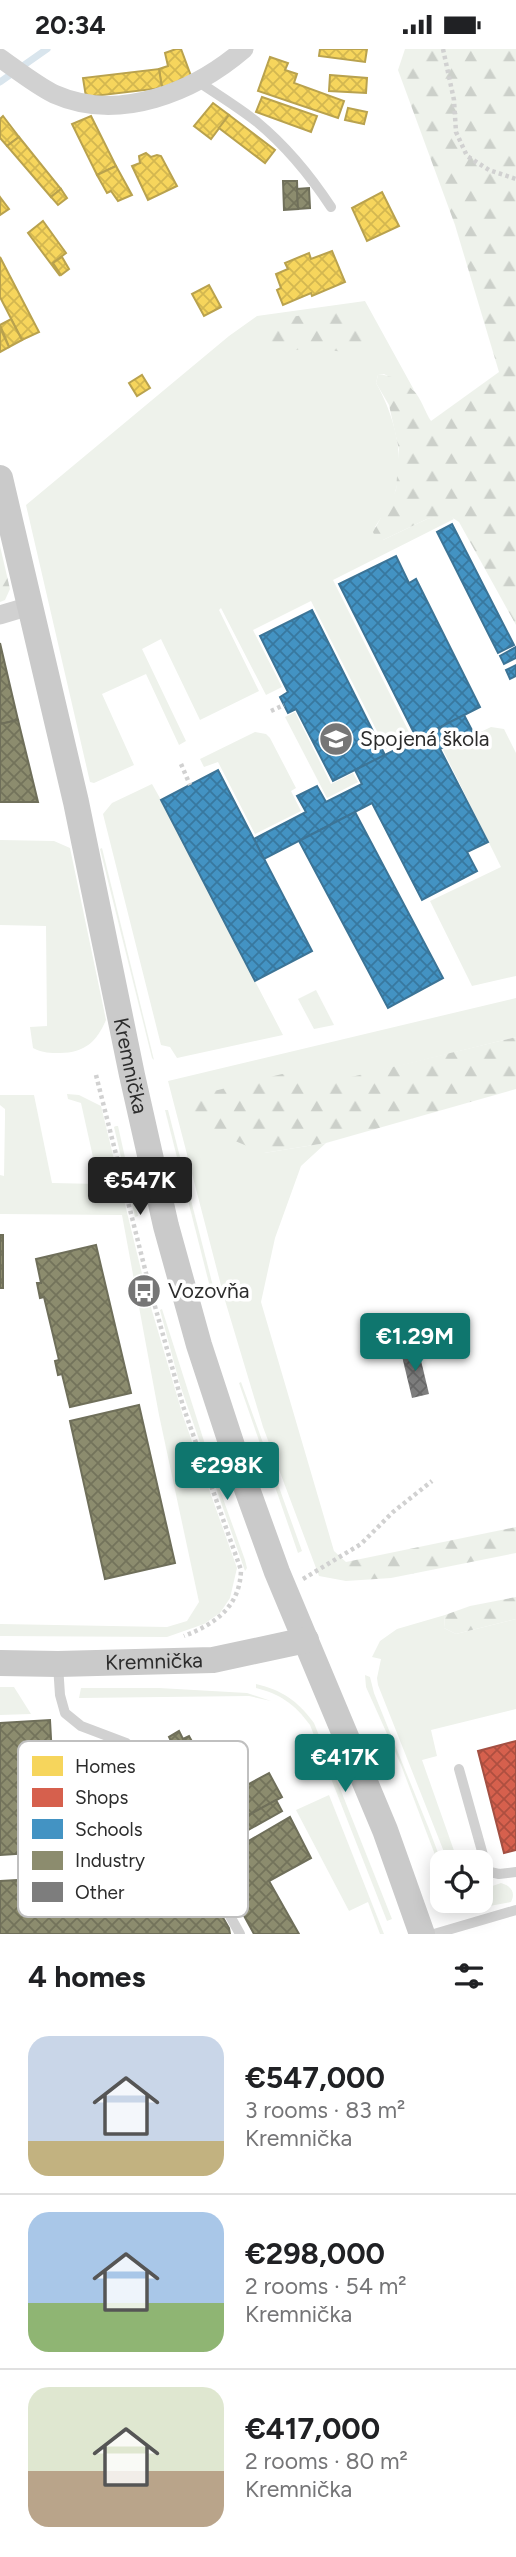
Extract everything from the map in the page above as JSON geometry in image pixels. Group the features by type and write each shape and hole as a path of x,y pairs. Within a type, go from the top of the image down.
{"main road":[{"name":"Kremnička","path":"0,478 76,802 166,1226 199,1345 238,1464 286,1592 385,1829 422,1934"},
{"name":"Kremnička","path":"0,1663 212,1660 306,1640"}],"street":[{"path":"6,57 28,77 54,94 91,105 126,104 168,95 199,82 244,49"},
{"path":"0,615 30,606"}],"lane":[{"path":"199,82 256,122 285,148 310,175 331,207"},
{"path":"58,1664 60,1695 65,1713 81,1726 121,1741"},
{"path":"459,1769 485,1862 490,1871 499,1874 516,1872"},
{"path":"434,1934 516,1910"},
{"path":"231,1917 240,1934"}],"path":[{"path":"443,49 454,100 456,132 467,156 489,170 516,179"},
{"path":"271,711 284,705"},
{"path":"181,764 190,785"},
{"path":"96,1075 149,1285 183,1406 241,1570 241,1584 234,1601 224,1614 208,1627 179,1637"},
{"path":"286,1592 314,1571 361,1545 393,1512 432,1481"}],"green space":[{"path":"405,49 516,49 516,625 459,522 448,515 427,519 383,540 376,539 373,532 396,490 399,450 389,405 376,383 378,375 392,377 411,388 419,397 431,421 499,372 455,225 398,70"},
{"path":"365,301 414,390 384,374 378,375 376,383 392,420 399,461 395,494 375,527 383,540 427,519 448,514 454,519 333,580 411,736 386,749 311,601 253,630 282,687 266,695 221,608 219,610 259,691 200,720 161,639 142,649 186,741 179,745 146,674 102,694 134,765 94,783 90,782 26,505 229,336 257,316"},
{"path":"347,310 356,313 366,335 368,350 359,359 342,352 320,348 267,352 265,347 272,336 268,326 272,319"},
{"path":"0,546 10,589 5,600 0,602"},
{"path":"295,712 331,784 353,773 358,782 327,798 285,717"},
{"path":"491,727 504,729 516,753 516,976 472,986 430,901 501,867 443,750"},
{"path":"255,732 266,734 270,738 296,788 291,791 301,811 255,834 218,762 204,767 200,759"},
{"path":"152,784 283,1035 177,1058 170,1047 161,1045 103,814 112,803"},
{"path":"0,840 54,841 70,848 106,1020 94,1040 76,1051 50,1053 33,1048 30,1027 47,1026 46,926 0,925"},
{"path":"102,848 154,1060 100,849"},
{"path":"316,990 334,1025 314,1029 298,999"},
{"path":"516,998 516,1037 310,1088 264,1153 326,1143 301,1166 275,1238 261,1302 334,1551 346,1562 346,1581 319,1576 263,1427 224,1297 168,1081"},
{"path":"516,1037 516,1089 326,1143 264,1153 185,1120 185,1107 194,1096 282,1074 304,1076 310,1087"},
{"path":"67,1094 79,1095 101,1106 145,1286 138,1289 143,1305 150,1304 183,1416 237,1568 230,1598 220,1613 204,1624 167,1637 0,1636 0,1624 167,1627 187,1621 199,1602 159,1415 122,1215 0,1214 0,1175 4,1176 5,1109 0,1105 0,1095 34,1095 52,1183 99,1184 81,1103 68,1099"},
{"path":"165,1110 168,1110 216,1298 213,1299"},
{"path":"118,1126 138,1216 135,1217 114,1127"},
{"path":"162,1309 216,1479 245,1560 245,1571 180,1385 160,1310"},
{"path":"241,1382 302,1551 298,1553 239,1383"},
{"path":"516,1527 516,1553 391,1578 346,1581 346,1562"},
{"path":"516,1597 516,1619 456,1634 444,1628 445,1615 470,1606"},
{"path":"445,1615 444,1628 456,1634 516,1619 516,1709 431,1730 437,1756 422,1760 454,1850 443,1850 378,1685 381,1659 372,1657 380,1641 397,1629"},
{"path":"365,1675 370,1677 437,1850 433,1850 401,1765 366,1687"},
{"path":"256,1684 289,1697 314,1723 392,1919 387,1921 310,1725 299,1711 286,1701 256,1688"},
{"path":"0,1687 14,1687 31,1714 0,1715"},
{"path":"81,1688 159,1688 247,1693 271,1701 249,1696 79,1698"},
{"path":"329,1795 384,1934 380,1934 368,1902 349,1911 296,1810"},
{"path":"501,1883 512,1890 511,1902 493,1905 493,1886"}],"building: Homes":[{"path":"181,49 191,76 162,88 159,69 168,66 165,53"},
{"path":"320,49 367,49 365,62 319,56"},
{"path":"270,57 288,63 285,70 297,74 294,83 344,101 338,118 258,91"},
{"path":"159,69 162,88 86,97 83,78"},
{"path":"330,75 367,78 366,93 329,91"},
{"path":"262,97 317,116 311,132 256,112"},
{"path":"213,103 229,115 211,139 194,126"},
{"path":"348,108 367,112 364,124 345,120"},
{"path":"229,115 275,150 265,163 219,128"},
{"path":"3,116 19,137 7,146 0,138 0,119"},
{"path":"91,116 116,166 97,175 72,124"},
{"path":"19,137 61,189 51,197 7,146"},
{"path":"146,153 151,157 161,156 177,186 148,200 132,166 140,163 139,156"},
{"path":"116,166 132,195 118,201 111,191 107,193 97,175"},
{"path":"61,189 67,198 58,205 51,197"},
{"path":"382,192 399,226 367,241 352,208"},
{"path":"0,197 9,209 0,215"},
{"path":"43,221 66,253 53,263 60,276 28,233"},
{"path":"332,251 345,282 283,305 277,290 281,288 276,274 288,269 285,263 309,253 311,259"},
{"path":"0,257 39,332 22,340 0,297"},
{"path":"62,257 69,269 61,275 53,263"},
{"path":"209,285 221,307 204,316 192,294"},
{"path":"11,319 22,340 9,347 0,325"},
{"path":"0,328 9,347 0,352"},
{"path":"142,375 150,388 137,396 129,383"}],"building: Shops":[{"path":"516,1741 516,1850 504,1853 478,1751"}],"building: Schools":[{"path":"452,524 514,645 498,653 437,532"},
{"path":"396,556 409,583 416,579 480,707 417,739 339,584"},
{"path":"312,610 385,755 333,781 296,709 288,713 280,697 288,692 260,636"},
{"path":"516,647 516,658 504,664 500,656"},
{"path":"516,665 516,676 510,679 506,670"},
{"path":"464,715 473,732 440,749 488,842 467,852 477,871 422,900 372,803 264,859 254,839 306,812 297,796 317,786 326,802 362,784 355,770"},
{"path":"218,770 312,951 255,981 161,800"},
{"path":"355,812 443,978 388,1008 299,841"}],"building: Industry":[{"path":"283,181 297,181 298,209 284,210"},
{"path":"309,188 310,208 298,209 297,189"},
{"path":"0,643 18,720 0,724"},
{"path":"18,720 38,802 0,802 0,724"},
{"path":"0,1235 3,1235 3,1288 0,1288"},
{"path":"96,1245 131,1393 70,1407 62,1374 58,1375 55,1361 59,1360 44,1297 40,1298 37,1283 41,1283 36,1259"},
{"path":"139,1405 175,1563 105,1579 70,1421"},
{"path":"50,1720 51,1741 18,1741 18,1854 0,1855 0,1723"},
{"path":"179,1731 183,1739 189,1736 192,1741 171,1741 169,1737"},
{"path":"269,1773 282,1797 248,1815 248,1784"},
{"path":"276,1800 282,1811 248,1830 248,1815"},
{"path":"290,1817 311,1858 269,1881 299,1934 254,1934 245,1917 248,1917 248,1841"},
{"path":"18,1880 18,1917 223,1917 230,1934 0,1934 0,1881"}],"building: Other":[{"path":"418,1348 429,1394 412,1398 401,1352"}],"waterway":[{"path":"0,82 47,49"}],"place":[{"name":"Spojená škola","path":"336,739"},
{"name":"Vozovňa","path":"144,1291"}]}
